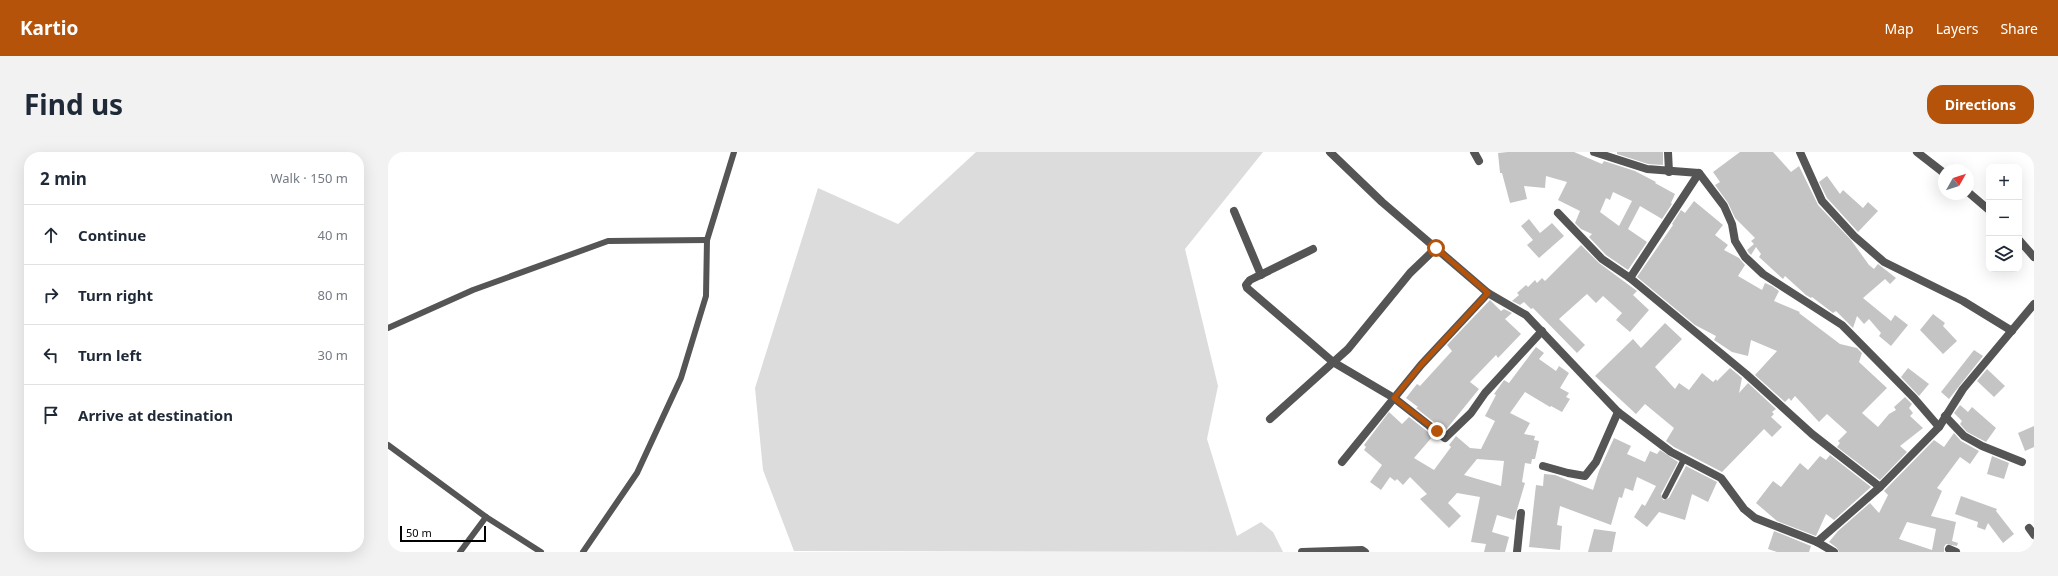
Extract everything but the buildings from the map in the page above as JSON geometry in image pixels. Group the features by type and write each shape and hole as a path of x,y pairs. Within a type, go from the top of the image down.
{"street":[{"path":"1330,152 1382,202 1488,293 1526,315 1618,412 1671,452 1721,478 1744,509 1755,518 1817,542 1834,552"},
{"path":"1474,152 1480,160"},
{"path":"1594,152 1647,170 1698,173 1724,206 1732,224 1735,241 1745,257 1763,274 1842,325 1914,398 1939,427"},
{"path":"1668,152 1669,172"},
{"path":"1800,152 1822,201 1854,236 1884,262 1963,301 2012,331"},
{"path":"1917,152 1938,169"},
{"path":"1630,278 1698,173"},
{"path":"1974,197 1986,207"},
{"path":"1234,211 1262,275"},
{"path":"1558,213 1602,259 1630,278 1746,374 1812,434 1880,487"},
{"path":"2022,243 2034,257"},
{"path":"1270,419 1348,349 1410,273 1436,248"},
{"path":"1313,249 1246,284 1247,288 1333,362 1394,398 1445,438 1471,413 1485,393 1542,331"},
{"path":"1342,462 1421,365 1488,293"},
{"path":"1817,542 1880,487 1939,427 1962,389 2034,305"},
{"path":"1543,466 1585,476 1596,462 1618,412"},
{"path":"1945,416 1970,439 1982,446 2022,462"},
{"path":"1517,552 1521,512"},
{"path":"1302,552 1362,550 1365,552"}],"lane":[{"path":"583,552 637,472 681,378 706,296 707,240 734,152"},
{"path":"388,328 473,290 608,241 707,240"},
{"path":"388,445 486,517 541,552"},
{"path":"1665,496 1684,459"},
{"path":"460,552 486,517"}],"shaded area":[{"path":"976,152 1263,152 1185,249 1218,386 1207,439 1237,536 1261,522 1273,532 1283,552 794,551 763,470 755,388 818,188 898,224"}],"route":[{"path":"1436,248 1488,293 1421,365 1394,398 1409,412 1437,431"}]}
